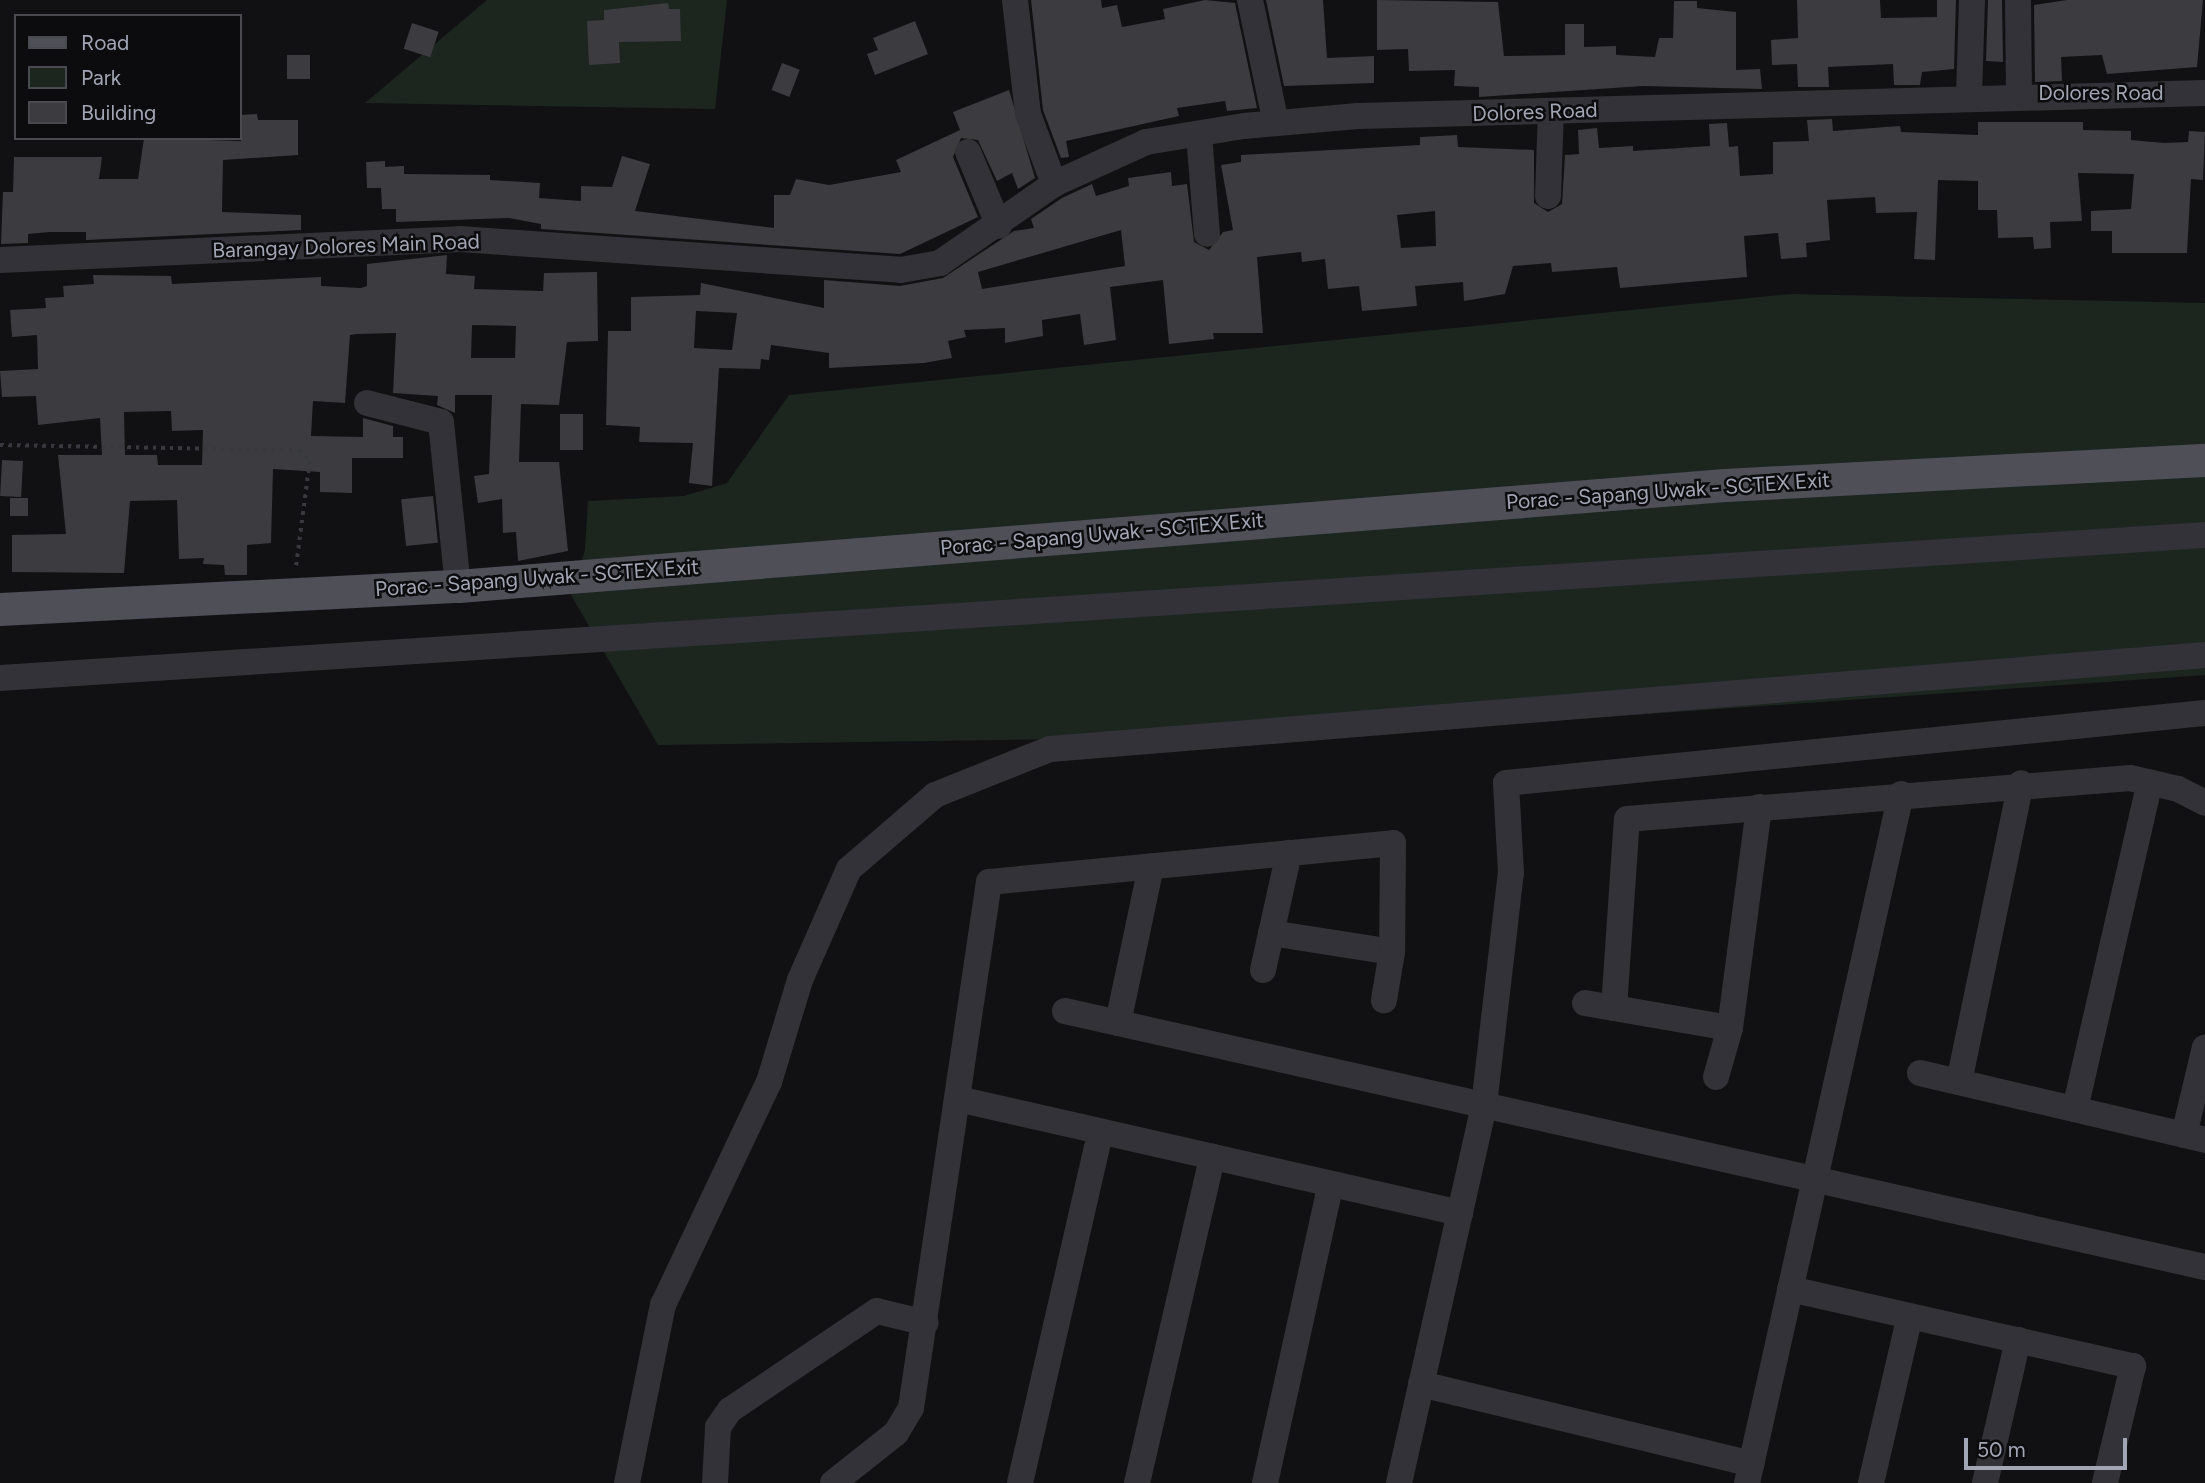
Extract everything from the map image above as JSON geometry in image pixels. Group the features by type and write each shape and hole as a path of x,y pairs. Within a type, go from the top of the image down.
{"main road":[{"name":"Porac - Sapang Uwak - SCTEX Exit","path":"0,609 293,592 458,586 1725,485 2205,460"}],"street":[{"path":"1016,0 1028,114 1054,184"},
{"path":"1250,0 1276,123"},
{"path":"1969,96 1972,0"},
{"path":"2018,0 2020,94"},
{"name":"Dolores Road","path":"901,270 940,264 999,226 1054,184 1146,142 1276,123 2020,94 2205,93"},
{"path":"1548,197 1551,112"},
{"path":"1199,135 1207,234"},
{"path":"968,152 999,226"},
{"name":"Barangay Dolores Main Road","path":"0,260 460,239 901,270"},
{"path":"367,403 441,422 458,586"},
{"path":"0,678 2205,535"},
{"path":"627,1483 663,1305 769,1082 800,980 849,869 935,795 1050,748 2205,654"},
{"path":"1399,1483 1484,1105 1511,873 1506,783 2205,713"},
{"path":"2075,1109 2150,782"},
{"path":"1614,1008 1627,819 2021,783 2150,782 2205,803"},
{"path":"1959,1082 2021,783"},
{"path":"1421,1384 1749,1474 1901,794"},
{"path":"1716,1077 1730,1028 1759,807"},
{"path":"833,1483 897,1433 911,1408 926,1323 989,881 1393,843 1392,952 1384,1000"},
{"path":"1263,970 1289,853"},
{"path":"1118,1023 1151,866"},
{"path":"1271,933 1392,952"},
{"path":"1586,1003 1730,1028"},
{"path":"1065,1011 2205,1267"},
{"path":"1920,1073 2194,1137 2205,1047"},
{"path":"958,1099 1460,1213"},
{"path":"1020,1483 1097,1147"},
{"path":"1138,1483 1212,1157"},
{"path":"1265,1483 1331,1184"},
{"path":"1790,1289 2133,1366 2105,1483"},
{"path":"715,1483 718,1427 730,1410 877,1311 926,1323"},
{"path":"1871,1483 1910,1316"},
{"path":"1985,1483 2018,1340"}],"path":[{"path":"0,445 300,450 310,461 293,592"}],"green space":[{"path":"487,0 727,0 715,109 365,103"},
{"path":"1790,294 2205,303 2205,675 1350,735 658,745 571,595 585,550 588,501 684,496 727,483 789,395"}],"building":[{"path":"1031,0 1101,0 1102,8 1117,5 1122,27 1165,19 1163,9 1205,0 1235,3 1257,108 1227,111 1225,101 1177,108 1179,116 1066,141 1069,157 1061,158 1043,110"},
{"path":"1266,0 1323,0 1327,58 1374,56 1374,83 1284,86"},
{"path":"1377,0 1498,2 1504,56 1565,55 1565,24 1584,24 1584,47 1616,46 1616,55 1655,57 1659,38 1673,38 1674,1 1697,1 1697,8 1736,12 1736,70 1760,69 1762,89 1643,86 1479,97 1479,87 1454,86 1455,70 1409,71 1408,49 1377,50"},
{"path":"1797,0 1880,0 1881,18 1937,17 1937,0 1956,0 1954,69 1922,72 1920,85 1894,85 1893,64 1828,67 1829,87 1798,87 1797,64 1772,65 1771,40 1798,38"},
{"path":"1988,0 2002,0 2003,62 1986,61"},
{"path":"2067,0 2203,0 2197,67 2107,74 2102,55 2061,57 2062,81 2035,82 2034,5"},
{"path":"668,3 669,9 680,9 681,41 619,42 620,63 589,65 587,21 604,20 604,10"},
{"path":"915,21 928,54 875,75 867,54 878,50 873,38"},
{"path":"412,23 439,32 430,57 404,49"},
{"path":"287,55 310,55 310,79 287,79"},
{"path":"782,63 800,70 789,97 772,90"},
{"path":"1009,90 1035,178 1018,189 1012,173 997,181 978,140 961,138 953,157 978,217 900,254 541,229 541,224 509,218 396,222 396,209 382,209 381,188 367,188 366,162 385,161 385,167 404,166 404,174 490,175 490,180 540,183 539,198 581,201 581,186 612,187 622,156 650,164 635,211 774,228 774,195 790,195 796,179 829,185 901,172 896,160 960,130 953,112"},
{"path":"257,114 258,120 298,120 298,155 223,160 222,212 301,215 301,230 86,240 86,232 50,232 28,234 28,243 1,244 3,192 13,192 14,157 102,157 99,179 138,179 144,140 241,141 242,115"},
{"path":"1832,119 1833,131 1900,126 1901,132 1978,135 1978,122 2083,122 2083,130 2131,131 2131,140 2164,143 2188,142 2189,131 2205,132 2203,180 2191,179 2187,253 2112,253 2112,231 2091,231 2091,211 2131,209 2134,174 2078,173 2082,221 2050,222 2051,248 2034,249 2033,237 1998,238 1997,210 1978,210 1978,181 1938,180 1935,260 1914,259 1917,212 1876,213 1875,197 1827,200 1830,240 1806,243 1807,257 1781,259 1778,233 1744,236 1747,277 1620,288 1617,267 1552,272 1551,263 1513,266 1505,294 1464,301 1463,282 1415,286 1417,306 1362,311 1359,286 1328,289 1325,259 1302,262 1301,252 1257,257 1263,333 1213,333 1214,339 1169,344 1163,280 1110,287 1116,340 1084,345 1080,314 1042,320 1043,336 1005,343 1005,328 964,330 966,337 948,341 952,358 924,363 829,368 829,353 771,345 769,360 761,359 760,369 719,368 712,486 689,483 693,443 639,442 640,427 606,425 608,331 631,331 631,297 700,295 701,283 824,308 824,280 900,286 943,278 1014,231 1034,228 1031,219 1062,198 1092,184 1096,196 1129,186 1128,178 1171,172 1172,186 1187,184 1194,242 1209,250 1223,232 1233,230 1221,165 1241,162 1241,155 1420,145 1420,137 1457,135 1458,147 1534,150 1534,203 1548,212 1562,204 1565,155 1579,154 1578,130 1597,128 1599,148 1633,146 1633,151 1710,146 1709,124 1727,123 1729,147 1738,146 1740,176 1773,174 1773,142 1809,141 1807,120","holes":["1435,211 1436,246 1401,248 1397,215","1121,230 1125,266 982,289 978,272","696,311 737,313 732,350 694,348"]},
{"path":"447,255 446,274 475,276 474,289 543,291 544,273 597,272 598,341 567,342 559,405 521,404 519,462 559,462 568,551 518,561 516,532 503,533 502,499 478,503 474,476 489,474 492,395 455,395 455,413 437,405 438,396 393,393 396,333 357,334 350,335 345,403 313,401 311,436 363,437 363,418 393,426 393,437 403,437 403,458 352,458 352,493 320,492 320,472 273,469 271,543 247,545 247,575 225,575 224,565 203,564 204,558 179,559 177,500 130,501 124,573 12,572 12,535 66,534 58,455 102,455 100,418 38,425 36,396 2,397 0,371 38,369 37,335 12,337 10,310 46,308 45,298 64,297 63,286 94,284 93,275 171,276 172,284 321,277 321,286 361,288 367,286 367,264","holes":["472,325 516,326 515,358 471,358","171,411 172,431 203,430 202,465 158,465 157,455 125,455 124,412"]},
{"path":"560,414 583,414 583,450 560,450"},
{"path":"2,460 23,461 21,497 0,496"},
{"path":"433,496 438,543 406,546 401,499"},
{"path":"10,498 28,498 28,516 10,516"}]}
